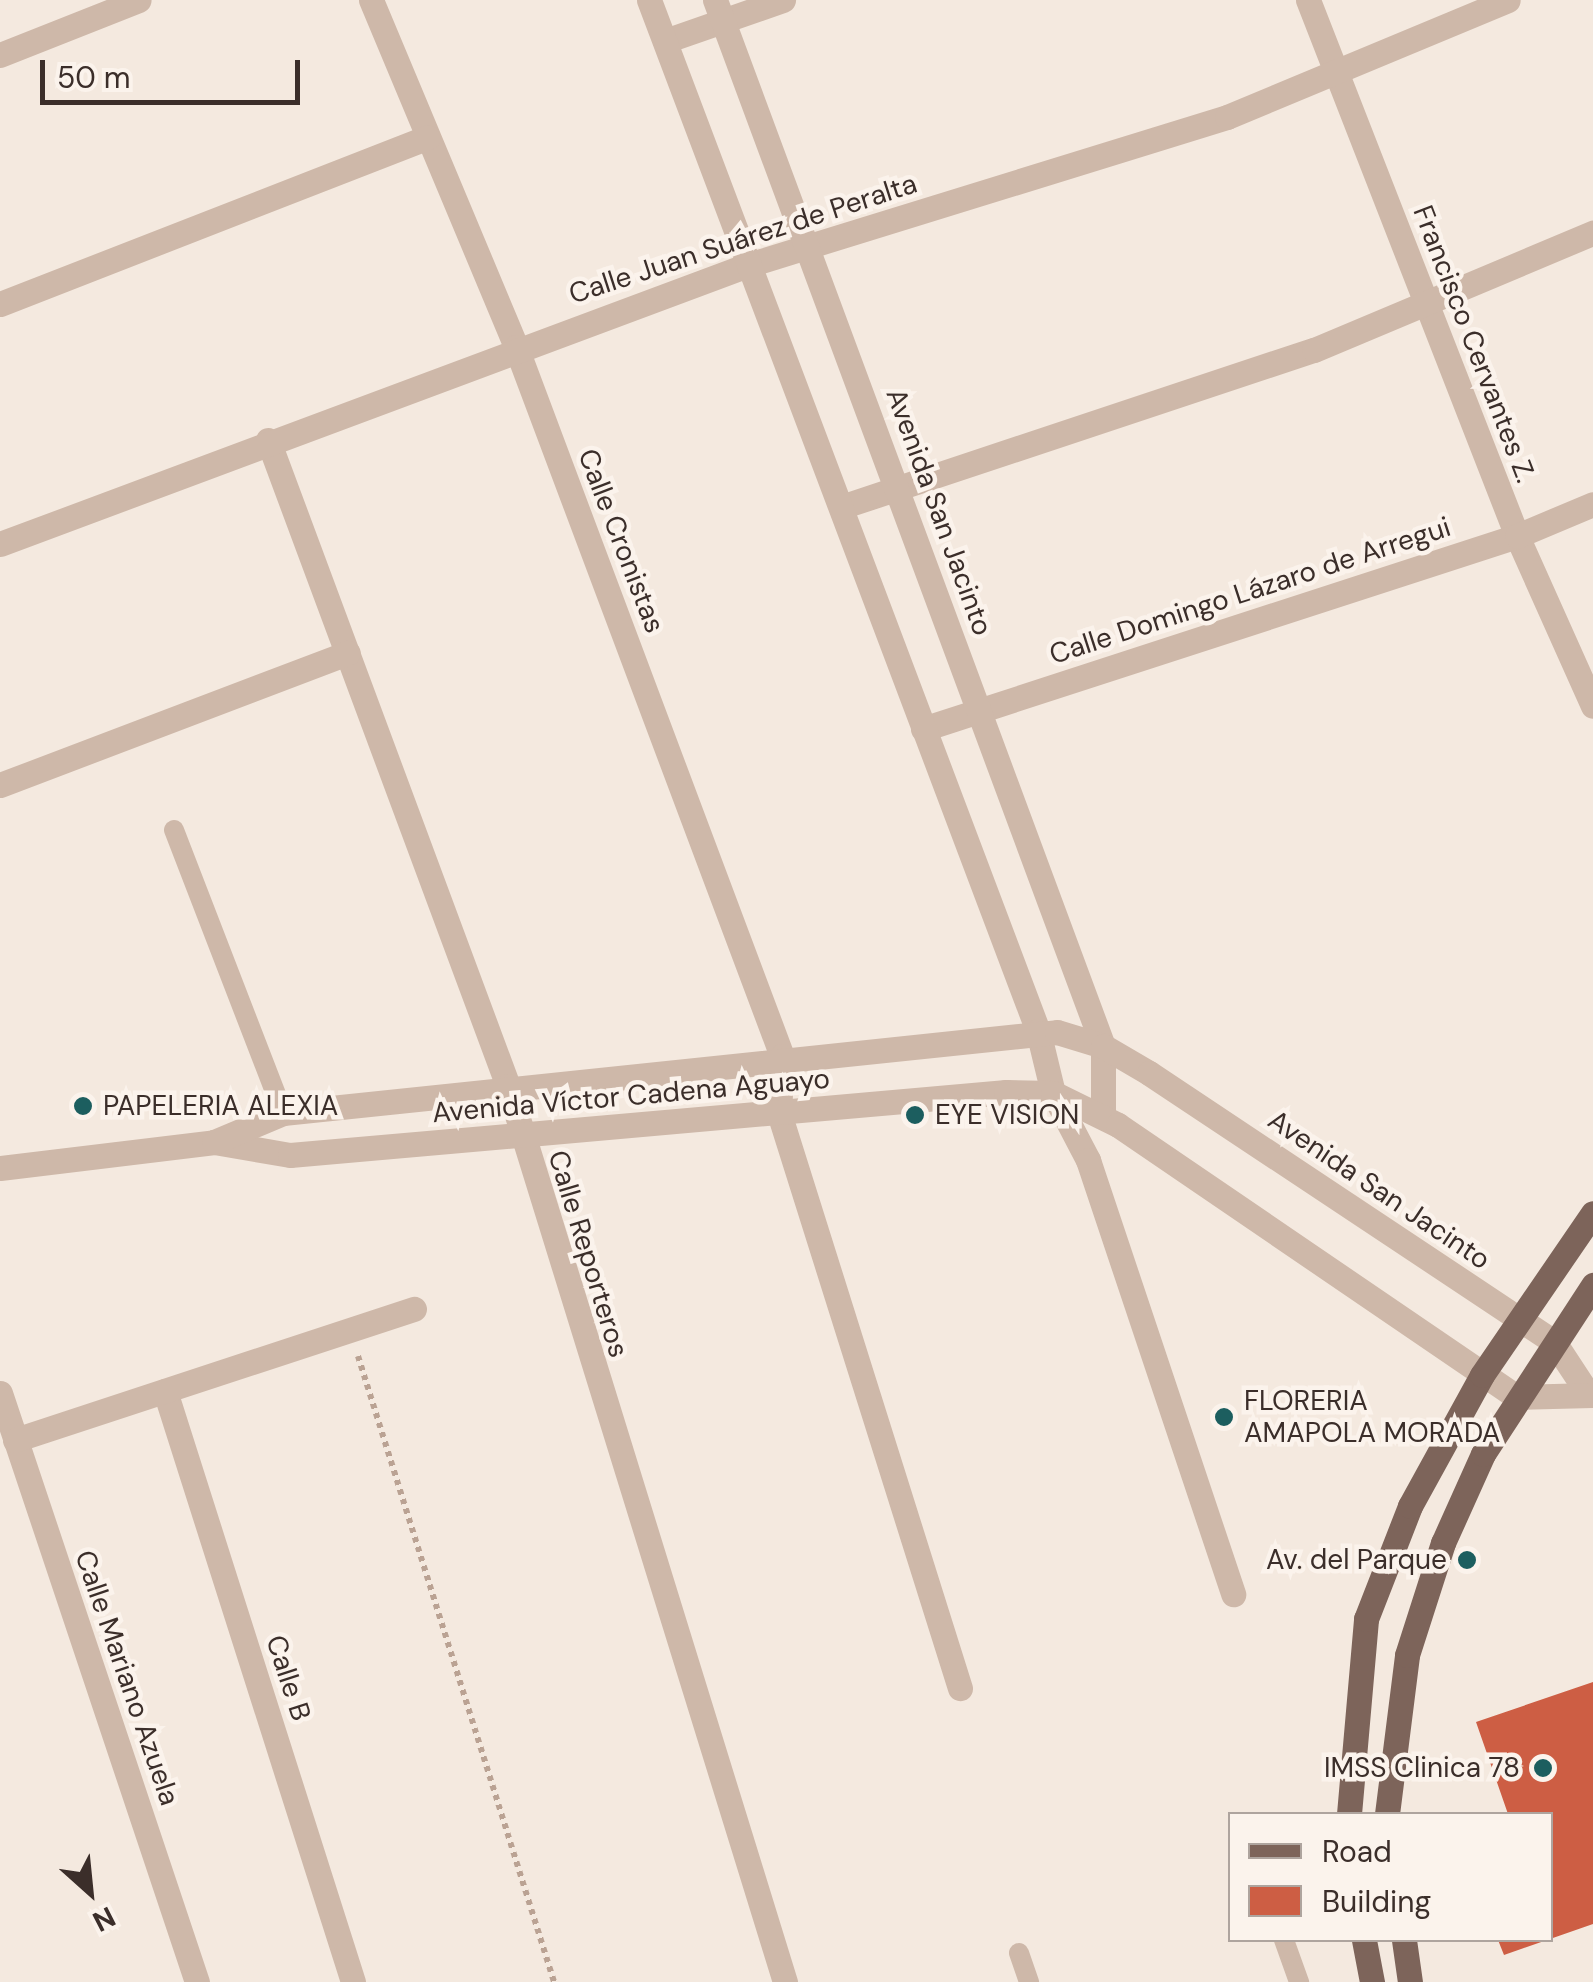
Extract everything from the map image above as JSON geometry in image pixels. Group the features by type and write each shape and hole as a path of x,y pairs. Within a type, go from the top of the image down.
{"main road":[{"path":"1349,1812 1366,1619 1410,1506 1482,1375 1593,1214"},
{"path":"1387,1812 1407,1656 1443,1543 1518,1397 1593,1285"},
{"path":"1364,1942 1372,1982"},
{"path":"1404,1942 1410,1982"}],"street":[{"path":"0,55 139,0"},
{"name":"Calle Cronistas","path":"371,0 516,347 782,1056 779,1113"},
{"path":"649,0 1038,1030 1053,1094 1088,1160 1234,1594"},
{"path":"665,41 719,11 784,0"},
{"name":"Francisco Cervantes Z.","path":"1308,0 1517,536 1593,706"},
{"name":"Calle Juan Suárez de Peralta","path":"0,544 516,347 748,265 1226,117 1508,0"},
{"name":"Avenida San Jacinto","path":"719,11 1103,1046 1104,1116"},
{"path":"0,304 428,137"},
{"path":"841,507 1314,350 1593,233"},
{"name":"Calle Reporteros","path":"268,440 508,1086 520,1137 785,1982"},
{"name":"Calle Domingo Lázaro de Arregui","path":"923,729 1517,536 1593,504"},
{"path":"0,785 348,654"},
{"name":"Avenida San Jacinto","path":"1038,1030 1103,1046 1554,1342"},
{"name":"Avenida Víctor Cadena Aguayo","path":"0,1168 214,1142 283,1113 1038,1030"},
{"name":"Avenida Víctor Cadena Aguayo","path":"214,1142 290,1155 1006,1092 1053,1094"},
{"path":"1053,1094 1104,1116 1518,1397 1590,1394"},
{"path":"779,1113 960,1688"},
{"path":"1088,1160 1104,1116"},
{"path":"15,1440 414,1310"},
{"path":"1554,1342 1590,1394"},
{"name":"Calle B","path":"165,1391 353,1982"},
{"name":"Calle Mariano Azuela","path":"0,1393 197,1982"}],"lane":[{"path":"174,830 283,1113"},
{"path":"1285,1942 1299,1982"},
{"path":"1019,1953 1029,1982"}],"path":[{"path":"350,1331 554,1982"}],"building":[{"name":"IMSS Clinica 78","path":"1593,1682 1593,1924 1553,1938 1553,1812 1507,1812 1476,1722"},
{"path":"1499,1942 1541,1942 1504,1955"}],"place":[{"name":"PAPELERIA ALEXIA","path":"83,1106"},
{"name":"EYE VISION","path":"915,1115"},
{"name":"FLORERIA AMAPOLA MORADA","path":"1224,1417"},
{"name":"Av. del Parque","path":"1467,1560"},
{"name":"IMSS Clinica 78","path":"1543,1768"}]}
